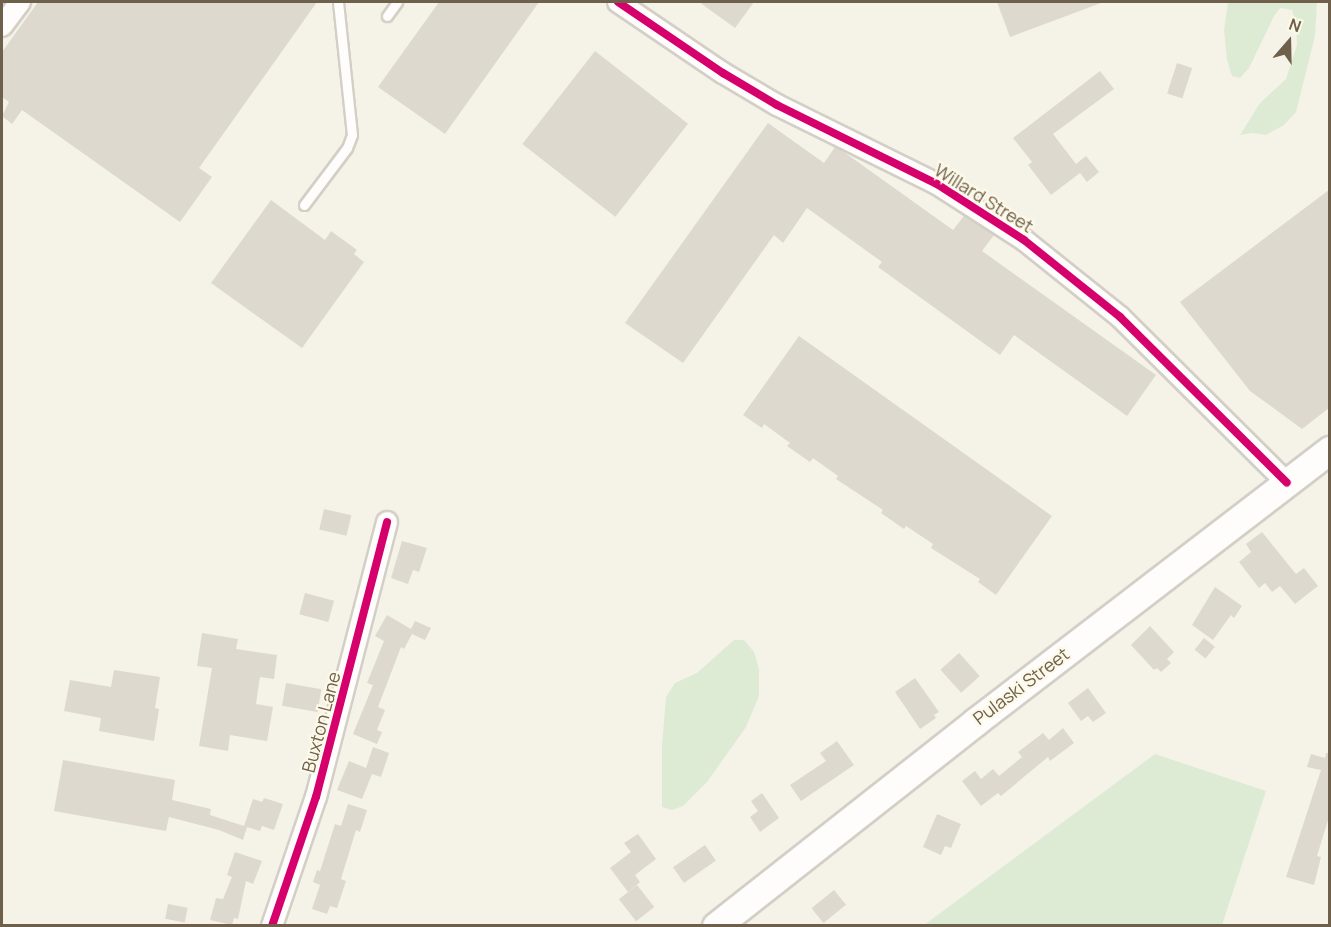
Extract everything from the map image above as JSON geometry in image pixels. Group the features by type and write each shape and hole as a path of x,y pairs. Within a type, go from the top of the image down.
{"main road":[{"name":"Pulaski Street","path":"716,926 975,722 1329,450"}],"street":[{"path":"2,26 20,2"},
{"name":"Willard Street","path":"618,2 723,73 777,105 937,184 1024,240 1120,317 1287,483"},
{"name":"Buxton Lane","path":"272,926 316,796 387,522"}],"lane":[{"path":"304,205 347,148 352,135 338,2"},
{"path":"387,16 397,2"}],"green space":[{"path":"1228,2 1317,2 1315,36 1296,112 1284,125 1266,135 1253,133 1240,135 1260,103 1286,79 1297,45 1296,23 1292,10 1280,8 1249,68 1240,78 1232,76 1227,60 1224,30"},
{"path":"734,640 744,640 754,652 759,669 759,696 746,727 707,782 683,806 672,810 662,807 662,745 666,697 675,683 697,673"},
{"path":"1155,754 1266,791 1222,925 924,925"}],"building":[{"path":"38,2 317,2 199,168 212,177 180,222 22,110 12,124 2,116 9,102 2,97 2,52"},
{"path":"439,2 539,2 445,134 378,87"},
{"path":"699,2 754,2 735,28"},
{"path":"997,2 1101,2 1101,3 1010,37"},
{"path":"595,51 688,124 615,217 522,144"},
{"path":"1177,63 1192,68 1182,98 1167,93"},
{"path":"1100,71 1114,89 1053,134 1076,164 1086,156 1099,172 1087,182 1080,173 1051,195 1028,165 1032,162 1013,138"},
{"path":"768,123 824,163 835,147 841,150 953,230 964,216 994,235 982,251 1156,375 1127,416 1014,335 1000,355 878,267 882,262 807,208 783,243 774,235 683,363 625,323"},
{"path":"1329,190 1329,408 1302,429 1250,391 1180,302"},
{"path":"271,200 325,240 331,231 357,250 354,254 364,262 302,348 211,283"},
{"path":"799,336 1052,516 996,595 978,582 980,579 931,548 933,544 906,526 904,529 881,513 883,510 836,479 838,476 813,458 810,462 787,446 790,443 764,424 762,428 743,415"},
{"path":"324,509 351,515 347,536 319,529"},
{"path":"1262,532 1296,574 1304,568 1318,586 1295,604 1280,586 1272,592 1265,583 1259,588 1239,562 1251,552 1246,544"},
{"path":"402,541 427,548 419,572 413,570 408,584 391,578"},
{"path":"1215,587 1242,606 1234,618 1231,615 1213,640 1192,625"},
{"path":"305,593 334,601 328,622 299,614"},
{"path":"387,615 411,629 415,621 431,628 425,640 412,634 404,649 401,647 378,707 385,710 377,730 382,732 377,744 353,734 373,685 367,683 384,641 375,636"},
{"path":"1150,626 1174,652 1167,659 1171,663 1161,672 1157,668 1154,670 1131,645"},
{"path":"202,633 238,639 236,649 277,655 274,679 260,677 256,704 273,707 267,741 230,735 228,751 199,746 212,668 197,666"},
{"path":"1204,638 1215,647 1205,658 1195,650"},
{"path":"959,653 980,676 961,693 940,670"},
{"path":"114,670 160,677 155,708 159,709 154,741 99,731 101,718 64,711 70,680 111,687"},
{"path":"915,678 939,712 934,715 936,718 920,729 895,692"},
{"path":"286,683 321,689 317,712 282,706"},
{"path":"1088,688 1106,713 1093,722 1088,716 1081,721 1068,703"},
{"path":"1063,728 1074,743 1050,761 1048,757 1001,796 998,793 981,806 962,781 975,771 981,779 993,769 999,776 1022,757 1018,752 1043,733 1049,740"},
{"path":"837,741 854,765 801,801 790,785 826,761 820,753"},
{"path":"373,747 389,753 381,777 372,774 362,799 337,790 349,761 366,768"},
{"path":"1326,753 1329,753 1329,817 1317,856 1321,857 1314,885 1286,877 1321,770 1307,767 1311,754 1325,758"},
{"path":"63,760 175,780 172,800 211,809 210,815 244,826 253,799 262,802 264,798 283,804 274,830 262,826 260,831 247,827 243,840 219,830 169,817 166,831 54,811"},
{"path":"762,793 779,818 760,832 750,817 758,811 751,801"},
{"path":"348,804 367,810 360,832 356,830 341,879 346,881 337,908 330,906 327,914 312,909 320,885 313,882 317,870 320,871 335,824 341,826"},
{"path":"937,814 961,824 951,848 945,846 941,855 923,847"},
{"path":"638,834 656,859 635,875 640,882 628,892 610,868 631,852 624,843"},
{"path":"705,845 716,861 684,883 673,867"},
{"path":"235,852 262,861 253,884 246,881 238,919 234,918 232,925 210,920 216,898 223,899 232,877 227,875"},
{"path":"637,885 654,907 636,921 619,899"},
{"path":"834,890 846,905 823,923 811,908"},
{"path":"168,904 188,908 185,923 165,919"}],"cycle path":[{"path":"618,2 723,73 777,105 937,184 1024,240 1120,317 1287,483"},
{"path":"272,926 316,797 387,522"}]}
